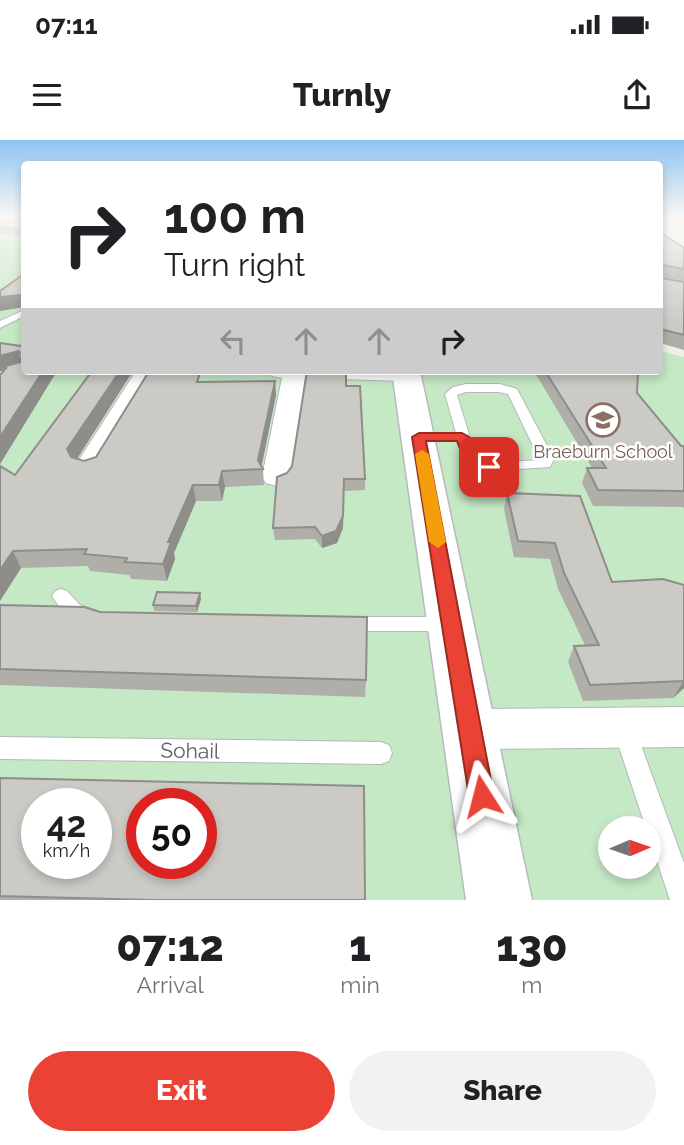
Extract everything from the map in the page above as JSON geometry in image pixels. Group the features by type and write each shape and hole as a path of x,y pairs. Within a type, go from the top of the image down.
{"main road":[{"path":"408,375 440,437 452,624 499,900"}],"street":[{"path":"89,466 145,375"},
{"path":"276,477 294,375"},
{"path":"471,729 684,727"}],"lane":[{"path":"0,326 21,315"},
{"path":"466,388 507,389 513,392 547,459 545,464 538,466 489,467 440,437 451,394 466,388"},
{"path":"61,596 73,610 85,616 107,619"},
{"path":"333,624 452,624"},
{"path":"624,729 684,900"},
{"name":"Sohail","path":"0,748 381,752"}],"green space":[{"path":"0,253 21,253 21,375 663,375 663,352 684,357 684,900 0,900"}],"building":[{"path":"663,253 684,253 684,269 663,265"},
{"path":"21,276 21,296 0,297 0,291"},
{"path":"663,278 684,282 684,335 663,330"},
{"path":"0,343 21,346 21,353 18,351 0,356"},
{"path":"21,362 21,375 40,375 0,437 0,375 6,368 2,367"},
{"path":"89,375 117,375 67,449 71,457 84,461 96,457 147,375 199,375 197,382 275,381 258,460 263,469 222,471 219,485 193,485 168,542 171,542 163,564 125,562 127,558 84,554 87,549 13,551 0,570 0,466 15,475"},
{"path":"306,375 346,375 346,386 360,386 365,479 344,479 343,516 336,531 322,536 315,527 273,528 277,477 287,473 292,466"},
{"name":"Braeburn School","path":"548,375 638,375 637,393 681,446 684,446 684,491 598,490 587,468 606,468"},
{"path":"507,493 580,496 612,582 663,579 684,585 684,681 590,685 574,646 599,645 564,573 555,543 518,541"},
{"path":"157,592 200,593 196,606 153,605"},
{"path":"0,605 84,607 100,612 367,617 366,680 0,669"},
{"path":"0,778 364,786 365,900 150,900 0,896"}],"slow traffic":[{"path":"422,454 438,542"}],"place":[{"name":"Braeburn School","path":"603,420"}],"route":[{"path":"482,796 419,437 462,437 469,456 477,463 489,467"}]}
